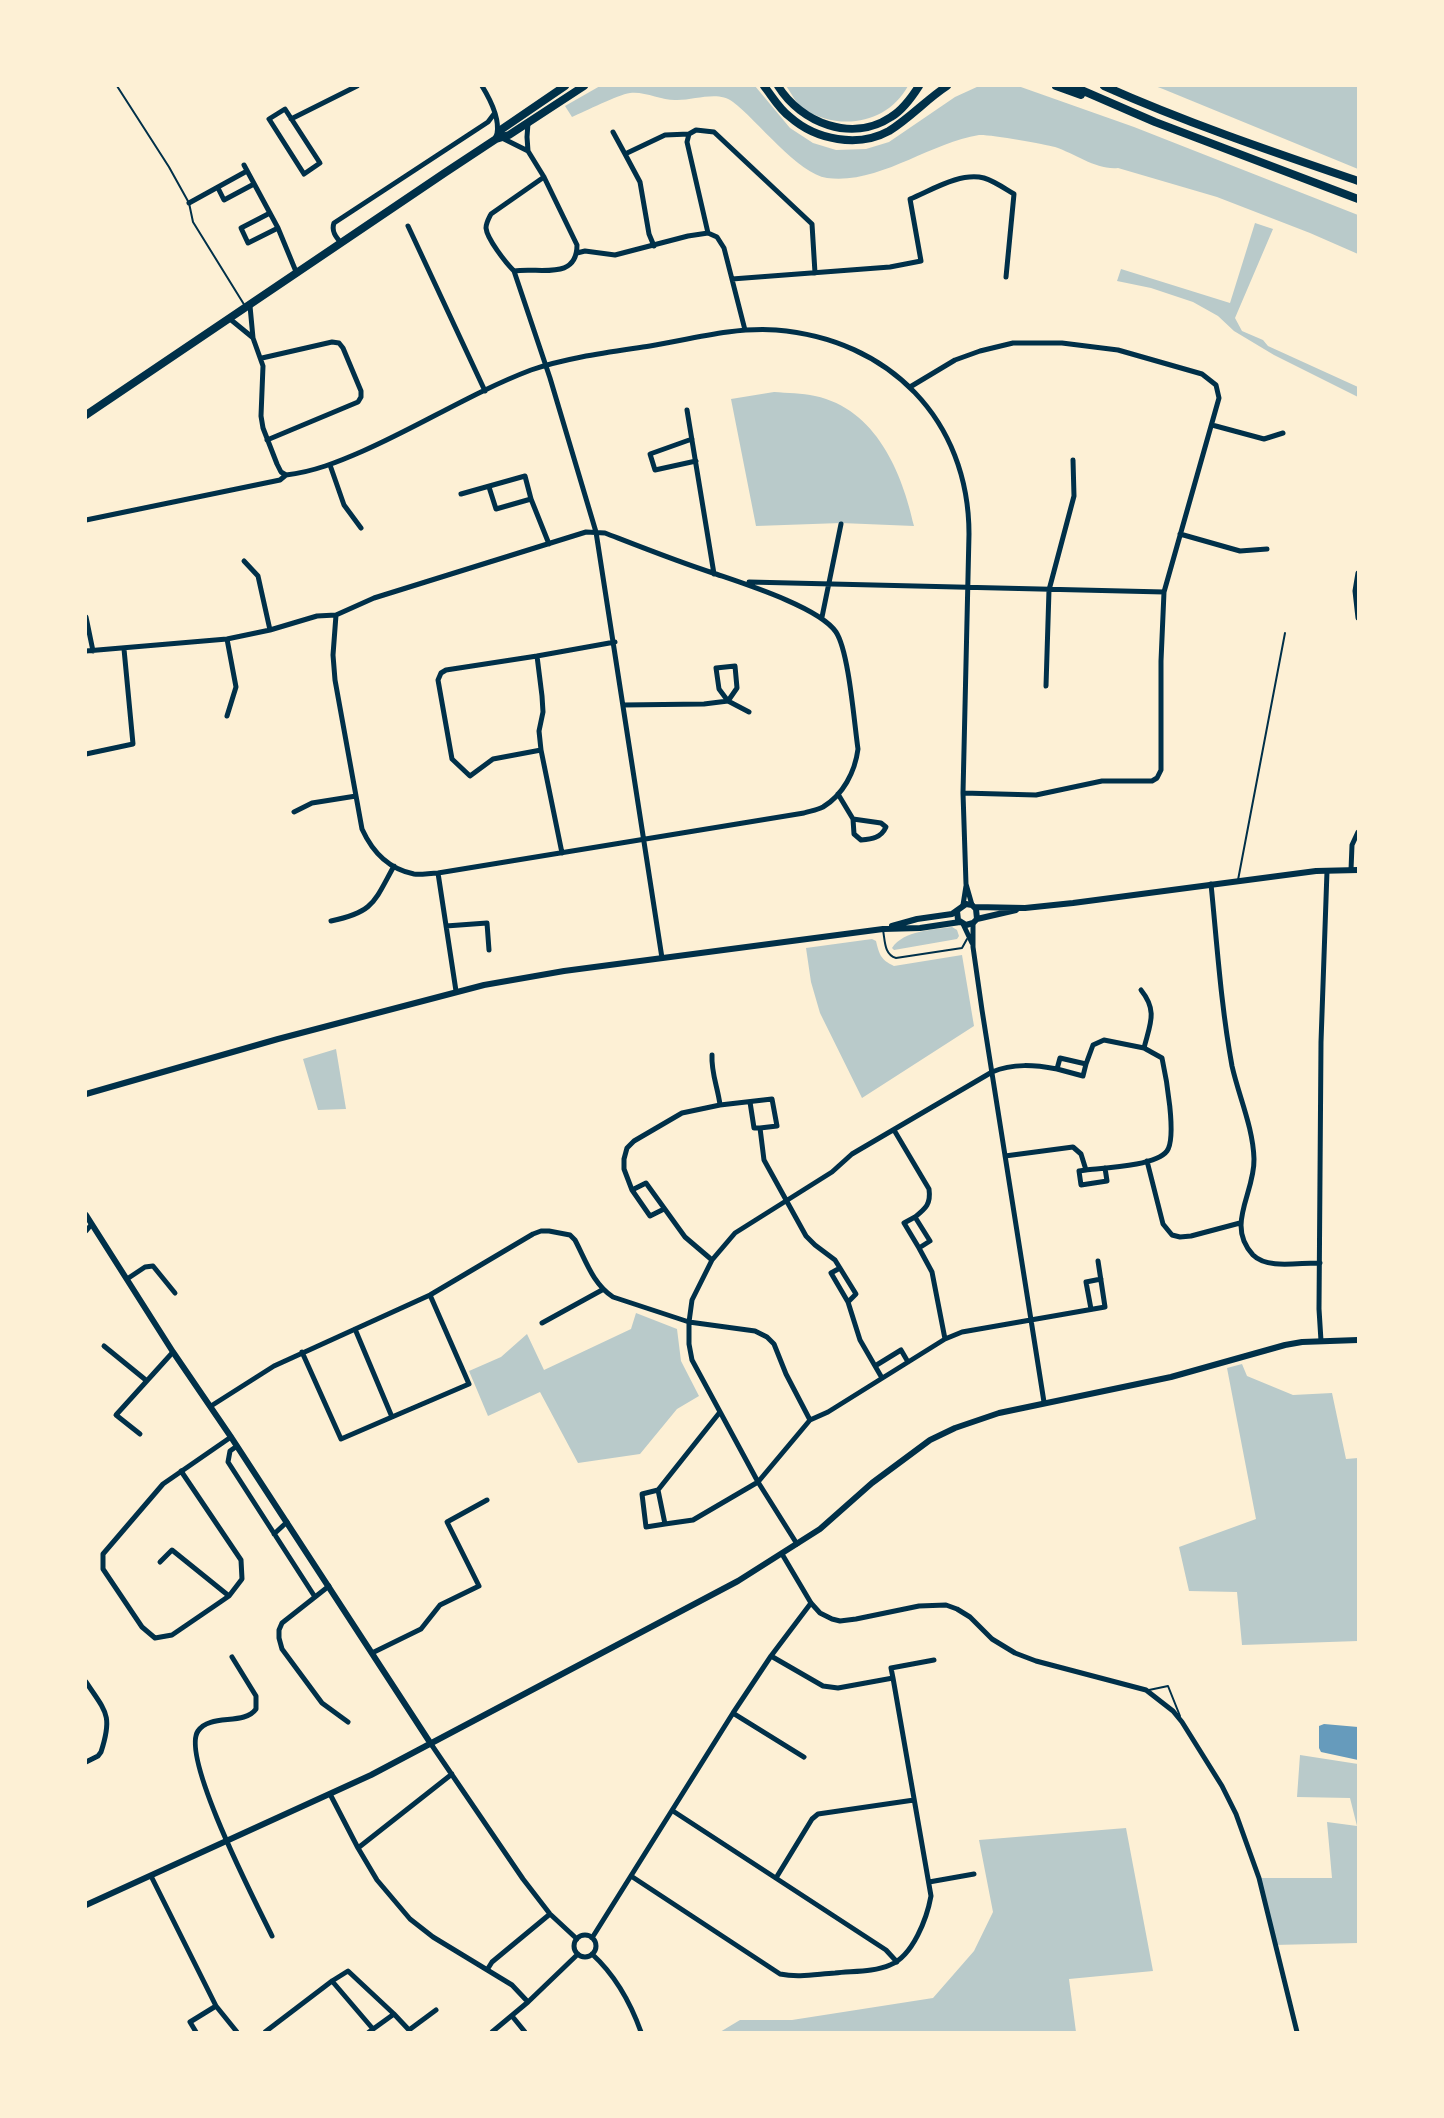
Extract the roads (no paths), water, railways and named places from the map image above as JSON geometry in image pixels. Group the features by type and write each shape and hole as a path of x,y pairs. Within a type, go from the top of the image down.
{"main road":[{"path":"499,138 502,129 566,86"},
{"path":"86,415 499,138 509,135 584,86"},
{"path":"764,86 784,112 800,126 819,134 848,140 874,137 888,131 947,86"},
{"path":"778,86 802,113 822,123 852,129 879,124 892,117 903,108 919,86"},
{"path":"1056,86 1101,103 1113,105"},
{"path":"1072,86 1113,105 1359,199"},
{"path":"1104,86 1263,149 1359,181"},
{"path":"1120,86 1151,106"}],"street":[{"path":"291,119 357,86"},
{"path":"482,86 491,101 499,138 528,151"},
{"path":"285,109 291,119 320,163 304,174 269,119 285,109"},
{"path":"341,243 334,234 332,228 334,223 488,122 494,114"},
{"path":"514,271 562,270 570,267 575,261 577,252 577,245 544,177 528,151 526,137 528,123"},
{"path":"625,154 665,135 688,134 696,130 714,132 812,224 815,273"},
{"path":"613,132 640,182 649,234 654,246"},
{"path":"688,134 687,142 708,233"},
{"path":"189,203 218,188 245,168 278,228 297,273"},
{"path":"732,279 890,267 921,261 910,199 972,176 987,178 1014,194 1006,277"},
{"path":"544,177 492,214 487,222 486,230 505,262 514,271 596,532 615,642 662,958"},
{"path":"218,188 224,200 254,184"},
{"path":"270,213 241,228 248,243 278,228"},
{"path":"408,226 485,391"},
{"path":"577,252 615,255 708,233 717,237 724,248 745,330"},
{"path":"248,307 254,338 263,366 261,416 267,440 277,464 281,472 286,475"},
{"path":"230,319 254,338"},
{"path":"86,520 280,480 286,475 330,465 404,432 485,391 545,366 590,356 745,330 802,333 861,351 877,360 910,387 933,414 953,448 961,472 969,514 963,793 966,884 963,905 957,911 883,929"},
{"path":"262,358 332,342 339,343 361,391 361,398 358,402 267,440"},
{"path":"910,387 955,360 980,351 1013,343 1062,343 1118,350 1202,374 1216,385 1219,398 1164,592 1161,661 1161,770 1157,778 1152,781 1102,782 1036,795 963,793"},
{"path":"687,410 714,574"},
{"path":"1212,425 1264,440 1283,433"},
{"path":"692,439 650,454 655,470 696,461"},
{"path":"1046,686 1049,590 1074,496 1073,460"},
{"path":"330,465 344,505 362,528"},
{"path":"461,494 525,476 531,499 549,544"},
{"path":"489,487 496,509 531,499"},
{"path":"822,618 841,524"},
{"path":"86,651 228,639 317,616 336,615 375,598 586,532 604,533 714,574 744,582 822,618 836,632 844,649 858,749 856,763 851,776 838,794 823,807 804,813 438,873 414,874 381,858 368,843 362,829 335,680 333,655 336,615"},
{"path":"1180,534 1240,551 1267,549"},
{"path":"244,561 258,576 270,630"},
{"path":"1359,573 1355,591 1359,618"},
{"path":"744,582 1164,592"},
{"path":"86,617 93,651"},
{"path":"227,716 236,687 228,639"},
{"path":"542,750 493,759 470,776 452,759 438,680 441,673 446,670 615,642"},
{"path":"86,754 133,744 124,649"},
{"path":"537,656 543,712 540,730 542,750 562,853"},
{"path":"623,705 704,704 728,701 737,688 735,666 716,668 719,689 728,701 749,712"},
{"path":"838,794 853,819 854,834 861,840 873,839 883,833 886,827 881,822 853,819"},
{"path":"294,812 312,803 356,796"},
{"path":"86,1094 206,1058 456,991 564,971 883,929 920,928 961,923 1025,908 1147,894 1238,880 1355,870 1352,845 1359,832"},
{"path":"331,921 350,917 366,910 394,866"},
{"path":"1321,1341 1321,1042 1327,871"},
{"path":"438,873 456,991"},
{"path":"966,884 973,906 977,911 974,947 1044,1402"},
{"path":"1211,884 1232,1065 1254,1160 1250,1190 1242,1209 1240,1223 1254,1256 1266,1263 1320,1263"},
{"path":"963,905 1025,908"},
{"path":"957,911 957,917 974,947"},
{"path":"446,926 487,923 489,950"},
{"path":"1141,990 1150,1001 1152,1016 1144,1048"},
{"path":"797,1545 758,1482 692,1360 689,1322 692,1300 712,1260 735,1233 832,1172 852,1154 992,1072 1032,1064 1083,1076 1093,1046 1104,1040 1144,1048 1162,1058 1167,1081 1171,1126 1171,1139 1167,1150 1159,1157 1147,1161 1079,1171 1081,1185 1107,1181 1105,1168"},
{"path":"712,1055 713,1074 718,1087 720,1105"},
{"path":"1057,1069 1060,1058 1086,1064"},
{"path":"664,1209 650,1216 632,1190 624,1169 627,1148 634,1141 682,1113 720,1105 772,1099 777,1126 754,1128 750,1102"},
{"path":"760,1128 764,1160 807,1236 815,1245 836,1260 856,1294 848,1302"},
{"path":"894,1130 929,1189 929,1206 904,1223 932,1272 945,1339"},
{"path":"1005,1156 1073,1148 1081,1154 1086,1170"},
{"path":"1147,1161 1163,1224 1172,1235 1191,1236 1240,1223"},
{"path":"632,1190 646,1183 685,1237 712,1260"},
{"path":"86,1215 173,1352 523,1879 550,1914 577,1939"},
{"path":"915,1217 930,1241 919,1248"},
{"path":"86,1231 92,1225"},
{"path":"211,1406 274,1366 430,1295 541,1231 570,1235 575,1240 594,1279 602,1290 613,1297 689,1322 755,1331 767,1336 774,1344 786,1374 810,1420"},
{"path":"720,1412 658,1490 642,1494 646,1527 693,1520 758,1482 810,1420 828,1412 945,1339 972,1329 1105,1307 1098,1261"},
{"path":"127,1279 153,1266 175,1293"},
{"path":"840,1268 831,1274 848,1302 860,1340 882,1378"},
{"path":"1091,1309 1086,1282 1101,1279"},
{"path":"542,1323 602,1290"},
{"path":"302,1353 341,1439 469,1384 430,1295"},
{"path":"355,1329 392,1417"},
{"path":"86,1905 330,1794 709,1597 797,1545 930,1440 955,1428 999,1413 1171,1377 1285,1345 1359,1340"},
{"path":"104,1346 147,1381"},
{"path":"874,1366 901,1350 908,1362"},
{"path":"140,1434 116,1414 173,1352"},
{"path":"181,1471 241,1560 242,1579 229,1596 172,1635 155,1638 148,1634 103,1569 101,1559 108,1547 164,1484 181,1471 231,1437"},
{"path":"237,1446 230,1451 228,1462 315,1597"},
{"path":"658,1490 665,1524"},
{"path":"372,1653 421,1629 440,1605 479,1586 447,1522 487,1500"},
{"path":"274,1534 287,1521"},
{"path":"160,1562 172,1550 229,1596"},
{"path":"782,1554 811,1603 820,1613 840,1621 919,1606 946,1605 970,1617 992,1639 1015,1653 1036,1661 1146,1690 1173,1711 1222,1786 1236,1814 1259,1878 1297,2032"},
{"path":"329,1586 282,1623 279,1638 282,1649 322,1703 348,1722"},
{"path":"591,1938 733,1713 771,1656 811,1603"},
{"path":"771,1656 824,1686 838,1688 893,1678"},
{"path":"232,1657 256,1696 256,1709 249,1715 201,1727 196,1734 195,1755 225,1840 272,1936"},
{"path":"631,1876 780,1974 801,1976 883,1968 897,1962 907,1953 928,1916 931,1896 891,1668 934,1660"},
{"path":"86,1682 105,1711 108,1721 101,1752 86,1762"},
{"path":"733,1713 804,1757"},
{"path":"358,1848 452,1774"},
{"path":"330,1794 358,1848 384,1890 410,1919 433,1937 512,1985 528,2002"},
{"path":"776,1878 812,1819 818,1814 914,1800"},
{"path":"673,1811 886,1950 897,1962"},
{"path":"929,1882 974,1874"},
{"path":"151,1876 216,2006 237,2032"},
{"path":"487,1970 492,1962 550,1914"},
{"path":"585,1936 591,1938 595,1946 592,1954 586,1957 578,1954 574,1948 577,1939 585,1936"},
{"path":"492,2032 528,2002 578,1954"},
{"path":"592,1954 620,1988 641,2032"},
{"path":"265,2032 348,1971 409,2030 436,2010"},
{"path":"332,1981 371,2031 394,2014"},
{"path":"196,2032 190,2022 216,2006"},
{"path":"512,2016 525,2032"}],"lane":[{"path":"117,86 169,167 189,203 194,222 248,307"},
{"path":"1238,880 1285,633"},
{"path":"883,929 888,953 891,957 896,958 962,948 969,936"},
{"path":"1146,1690 1168,1686 1182,1722"}],"water":[{"path":"1324,1724 1358,1727 1358,1760 1321,1752 1319,1726"}]}
